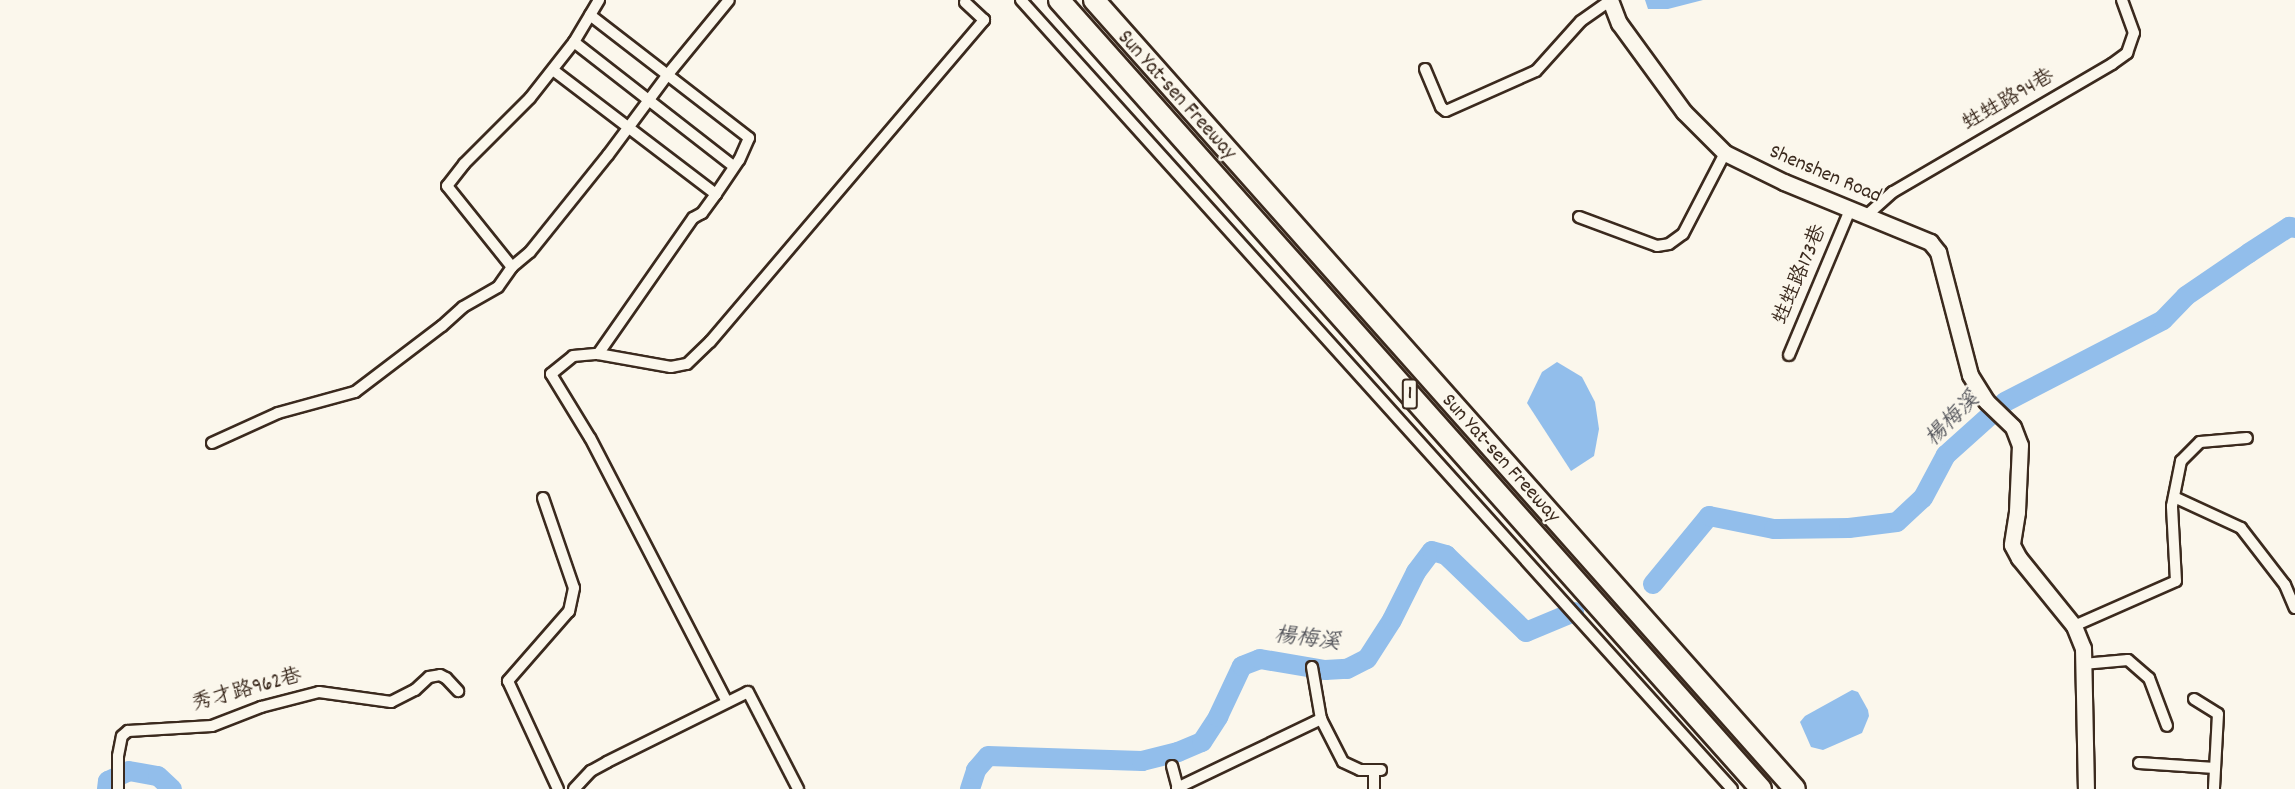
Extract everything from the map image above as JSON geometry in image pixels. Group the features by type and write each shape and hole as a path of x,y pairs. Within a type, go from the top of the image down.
{"highway":[{"name":"Sun Yat-sen Freeway","path":"1059,0 1761,789"},
{"name":"Sun Yat-sen Freeway","path":"1094,0 1795,789"}],"street":[{"path":"512,267 447,186 464,164 530,98 553,70 574,42 599,0"},
{"path":"212,443 278,413 355,392 442,326 463,307 498,287 512,267 530,252 629,128 669,73 729,0"},
{"path":"1021,0 1732,789"},
{"name":"甡甡路94巷","path":"1866,216 1893,192 2127,53 2134,33 2122,0"},
{"path":"1425,69 1441,107 1446,111 1536,71 1581,21 1610,1"},
{"name":"Shenshen Road","path":"1610,1 1619,23 1684,112 1725,153 1850,210 1930,242 1938,252 1970,375 1986,401 2013,427 2020,446 2017,512 2012,545 2019,558 2074,626"},
{"path":"727,702 590,438 551,374 573,356 598,354 671,367 687,364 710,342 984,20 965,2"},
{"path":"590,15 669,73 749,138 739,160 716,194 702,213 693,218 598,354"},
{"path":"574,42 733,166"},
{"path":"553,70 716,194"},
{"path":"1579,217 1657,246 1669,244 1683,234 1725,153"},
{"name":"甡甡路173巷","path":"1789,355 1850,210"},
{"path":"2086,789 2083,648 2074,626 2176,581 2174,497 2181,461 2200,442 2247,438"},
{"path":"2174,497 2241,528 2285,585 2294,604"},
{"path":"543,498 574,588 569,611 508,681 558,789"},
{"path":"2083,664 2128,660 2149,678 2167,726"},
{"path":"1312,667 1321,719 1343,762 1360,770 1378,770 1374,789"},
{"name":"秀才路962巷","path":"118,789 118,756 122,736 128,731 212,726 261,707 319,692 353,695 384,703 415,690 429,677 440,675 447,678 458,691"},
{"path":"574,789 591,771 607,762 748,692 798,789"},
{"path":"2194,699 2218,714 2214,789"},
{"path":"1172,766 1178,789 1321,719"},
{"path":"2139,763 2215,768"}],"water":[{"path":"1645,0 1703,0 1668,9 1648,9"},
{"path":"1557,362 1582,377 1595,402 1599,429 1594,456 1571,471 1527,403 1542,372"},
{"path":"1852,690 1858,692 1868,710 1869,716 1862,733 1823,750 1811,747 1800,722 1805,716"}],"waterway":[{"name":"楊梅溪","path":"1653,584 1709,516 1774,529 1849,528 1897,522 1923,498 1946,455 2005,402 2163,320 2186,296 2289,227 2295,228"},
{"name":"楊梅溪","path":"970,789 976,770 988,756 1142,761 1178,752 1202,742 1218,717 1242,666 1260,659 1325,670 1347,669 1367,659 1392,620 1416,572 1432,551 1446,555 1526,632 1574,612"},
{"name":"楊梅溪","path":"107,789 108,781 129,771 158,776 172,789"}]}
